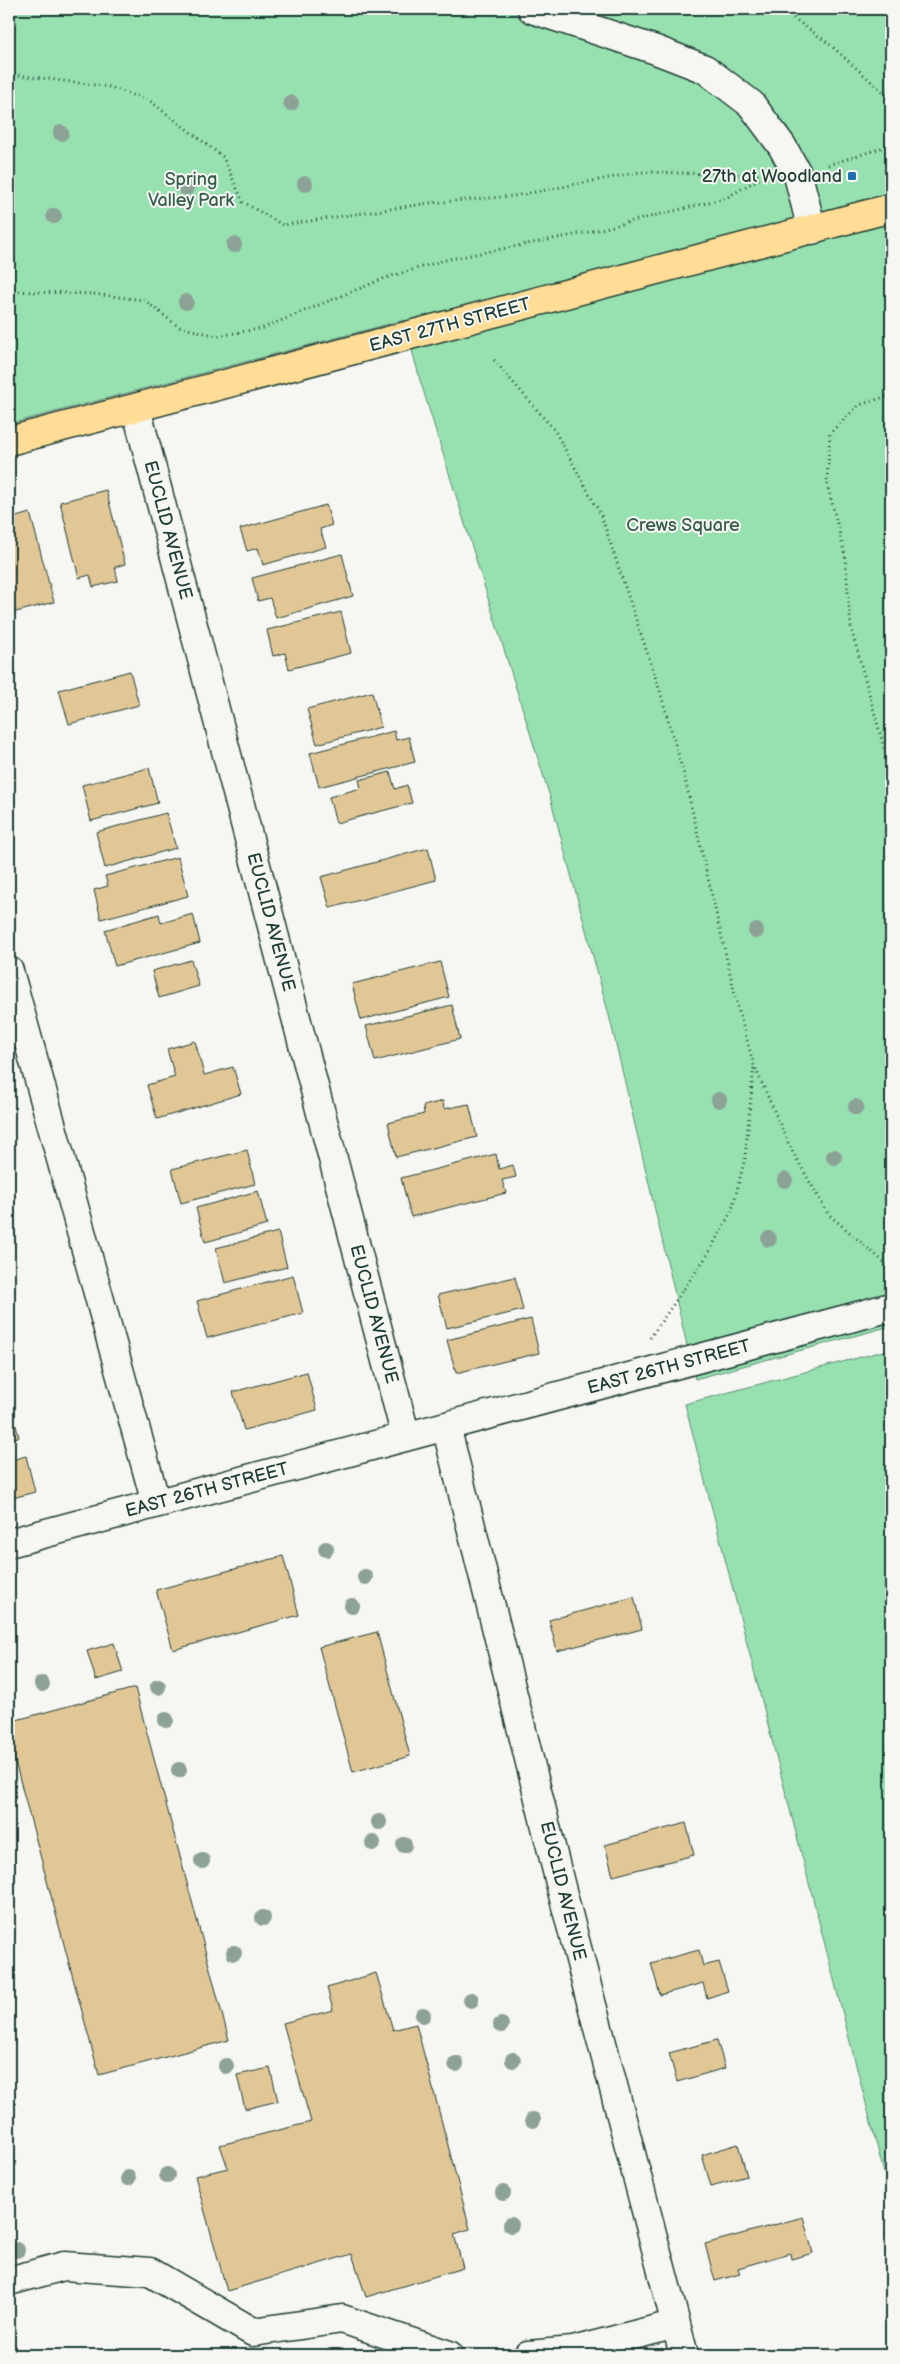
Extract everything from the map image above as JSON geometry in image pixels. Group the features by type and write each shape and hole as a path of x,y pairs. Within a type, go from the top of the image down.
{"main road":[{"name":"EAST 27TH STREET","path":"9,441 891,208"}],"street":[{"path":"532,9 656,50 705,69 751,104 782,146 798,175 812,230"},
{"name":"EUCLID AVENUE","path":"136,408 406,1437"},
{"path":"9,971 156,1503"},
{"name":"EAST 26TH STREET","path":"9,1543 891,1307"},
{"name":"EUCLID AVENUE","path":"446,1426 562,1891 684,2355"},
{"path":"9,2282 64,2266 150,2272 253,2332 342,2319 449,2355"},
{"path":"528,2355 573,2351 676,2324"}],"path":[{"path":"780,9 828,43 891,99"},
{"path":"9,74 110,87 150,101 222,157 243,202 283,225 430,202 514,196 640,172 765,176 726,198 589,232 445,260 385,278 263,328 218,336 180,327 144,300 94,294 9,291"},
{"path":"798,175 891,145"},
{"path":"494,360 555,430 601,515 608,533 660,691 684,775 739,1012 754,1065 790,1147 828,1214 891,1268"},
{"path":"891,395 859,405 830,433 827,484 845,554 850,628 891,773"},
{"path":"644,1346 708,1254 732,1210 745,1158 754,1065"}],"green space":[{"path":"9,9 891,9 891,1326 695,1379 610,1019 550,797 420,380 404,320 9,424"},
{"path":"891,1349 891,2200 685,1404"}],"building":[{"path":"106,490 125,564 115,567 118,581 93,587 90,575 79,578 60,502"},
{"path":"326,505 332,525 320,529 326,547 263,565 258,548 247,551 240,529"},
{"path":"30,513 54,602 12,613 9,602 9,519"},
{"path":"342,554 353,596 276,618 270,598 258,601 252,578"},
{"path":"341,612 351,653 289,669 285,653 273,656 267,630"},
{"path":"130,671 139,705 69,724 59,690"},
{"path":"372,692 381,727 317,744 307,709"},
{"path":"394,731 396,740 409,737 415,762 319,787 310,753"},
{"path":"149,768 158,803 91,821 82,785"},
{"path":"390,772 395,789 407,785 412,803 336,823 329,797 361,788 359,780"},
{"path":"166,813 176,848 105,868 96,832"},
{"path":"428,848 436,880 330,908 321,877"},
{"path":"178,857 188,896 101,919 94,890 108,886 105,876"},
{"path":"159,914 161,923 193,914 200,943 115,966 105,930"},
{"path":"191,960 199,986 159,998 152,971"},
{"path":"440,962 449,997 361,1020 352,984"},
{"path":"452,1005 460,1039 375,1061 366,1026"},
{"path":"195,1041 204,1075 233,1067 241,1094 157,1119 147,1085 175,1077 167,1049"},
{"path":"443,1101 444,1109 469,1104 477,1137 396,1157 388,1123 424,1114 423,1106"},
{"path":"247,1150 255,1184 181,1203 172,1169"},
{"path":"496,1154 499,1169 513,1165 516,1177 502,1180 506,1193 411,1217 401,1178"},
{"path":"258,1191 267,1225 205,1242 196,1208"},
{"path":"278,1232 287,1267 225,1283 216,1248"},
{"path":"293,1275 303,1313 207,1338 197,1301"},
{"path":"515,1277 523,1310 447,1328 438,1295"},
{"path":"531,1319 539,1353 456,1373 447,1340"},
{"path":"307,1372 317,1410 244,1430 233,1392"},
{"path":"9,1400 19,1437 9,1439"},
{"path":"26,1456 35,1492 9,1499 9,1461"},
{"path":"283,1556 299,1615 173,1650 156,1590"},
{"path":"634,1597 642,1629 557,1651 549,1620"},
{"path":"377,1632 410,1756 353,1772 319,1647"},
{"path":"114,1643 123,1672 96,1680 87,1651"},
{"path":"135,1688 229,2040 99,2075 9,1739 9,1722"},
{"path":"686,1823 694,1855 613,1876 605,1845"},
{"path":"699,1950 703,1966 719,1962 728,1991 707,1998 703,1983 660,1995 651,1963"},
{"path":"376,1973 393,2030 416,2024 470,2229 454,2234 463,2268 366,2297 352,2254 227,2291 195,2176 228,2168 220,2145 311,2122 283,2023 333,2010 327,1988"},
{"path":"717,2040 725,2068 677,2082 669,2053"},
{"path":"270,2068 278,2101 245,2109 237,2075"},
{"path":"738,2144 747,2176 711,2186 702,2155"},
{"path":"803,2217 813,2253 791,2259 790,2253 738,2268 740,2274 715,2281 705,2244"}],"place":[{"name":"27th at Woodland","path":"852,176"}],"park label":[{"name":"Spring Valley Park","path":"191,189"},
{"name":"Crews Square","path":"683,525"}]}
